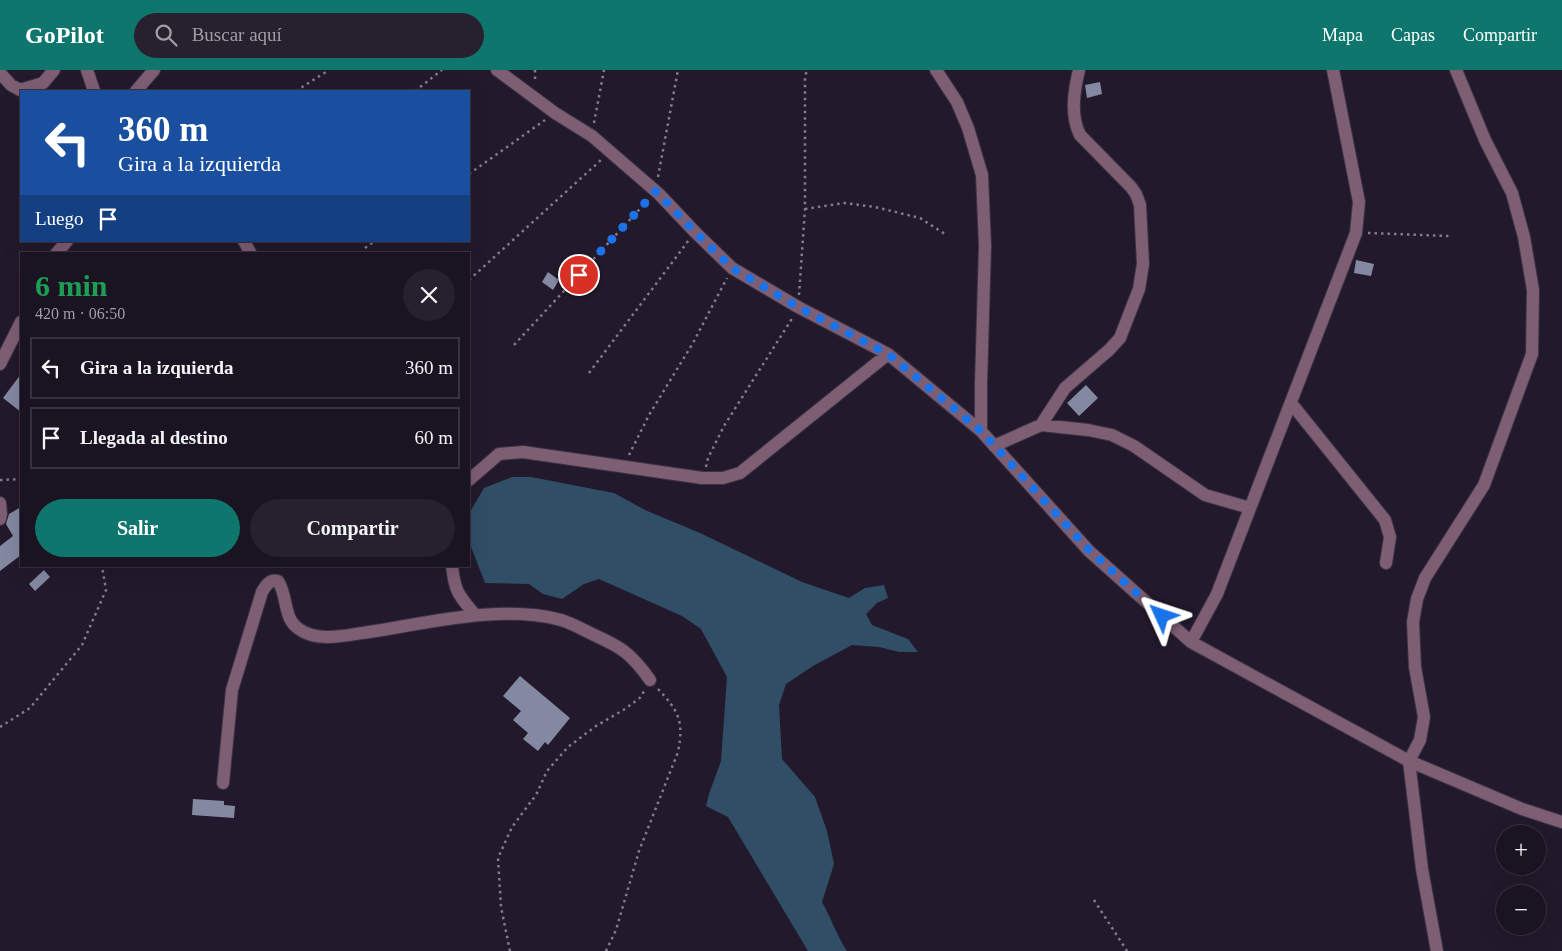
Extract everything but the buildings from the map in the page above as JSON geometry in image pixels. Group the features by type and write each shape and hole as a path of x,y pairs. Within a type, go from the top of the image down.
{"street":[{"path":"0,73 11,85 20,90 43,83 54,70"},
{"path":"87,70 94,90"},
{"path":"137,90 154,70"},
{"path":"497,70 555,113 592,136 656,191 732,268 798,307 888,354 981,431 1089,550 1191,642 1409,761 1522,809 1562,822"},
{"path":"936,70 957,102 968,128 982,175 985,246 981,431"},
{"path":"1041,425 1065,388 1120,338 1139,289 1142,264 1140,205 1136,194 1077,130 1074,91 1079,70"},
{"path":"1191,642 1217,594 1356,233 1359,202 1332,70"},
{"path":"1437,951 1422,869 1409,761 1420,740 1424,717 1415,667 1413,622 1417,599 1425,578 1484,485 1532,354 1533,290 1524,237 1512,193 1485,140 1456,70"},
{"path":"58,252 66,242"},
{"path":"0,364 20,324"},
{"path":"470,479 499,454 523,452 702,478 723,478 740,473 888,354"},
{"path":"1291,403 1385,520 1390,537 1386,563"},
{"path":"994,446 1041,425 1088,430 1112,435 1134,446 1205,495 1250,508"},
{"path":"0,503 0,519"},
{"path":"452,567 454,586 475,615"},
{"path":"223,783 232,690 262,592 267,584 272,581 278,582 282,587 290,620 298,629 311,636 340,637 475,615 538,615 563,620 616,645 636,660 650,680"}],"path":[{"path":"298,90 328,70"},
{"path":"416,90 442,70"},
{"path":"592,136 604,70"},
{"path":"514,344 656,191 659,164 678,70"},
{"path":"470,173 555,113"},
{"path":"470,279 610,152"},
{"path":"805,209 844,204 875,207 920,218 944,234"},
{"path":"589,373 695,232"},
{"path":"1356,233 1449,236"},
{"path":"365,248 374,242"},
{"path":"623,467 649,415 693,342 732,268"},
{"path":"0,480 20,479"},
{"path":"0,727 30,708 82,646 106,590 102,567"},
{"path":"510,951 501,907 498,858 512,827 536,796 547,771 568,747 641,696 650,680 672,704 681,723 681,738 678,752 639,851 616,930 606,951"},
{"path":"1094,900 1126,951"}],"water":[{"path":"512,477 531,477 614,493 645,510 700,533 802,582 849,598 865,588 884,585 888,598 877,603 866,614 872,625 908,639 918,652 899,652 879,647 852,645 813,666 786,684 779,705 782,759 815,797 827,831 834,864 822,902 847,951 808,951 728,817 706,806 721,761 727,677 701,629 682,616 599,579 584,584 562,599 543,594 529,584 485,583 471,547 470,512 484,488"}],"route":[{"path":"579,275 656,191 732,268 798,307 888,354 981,431 1089,550 1162,616"}]}
